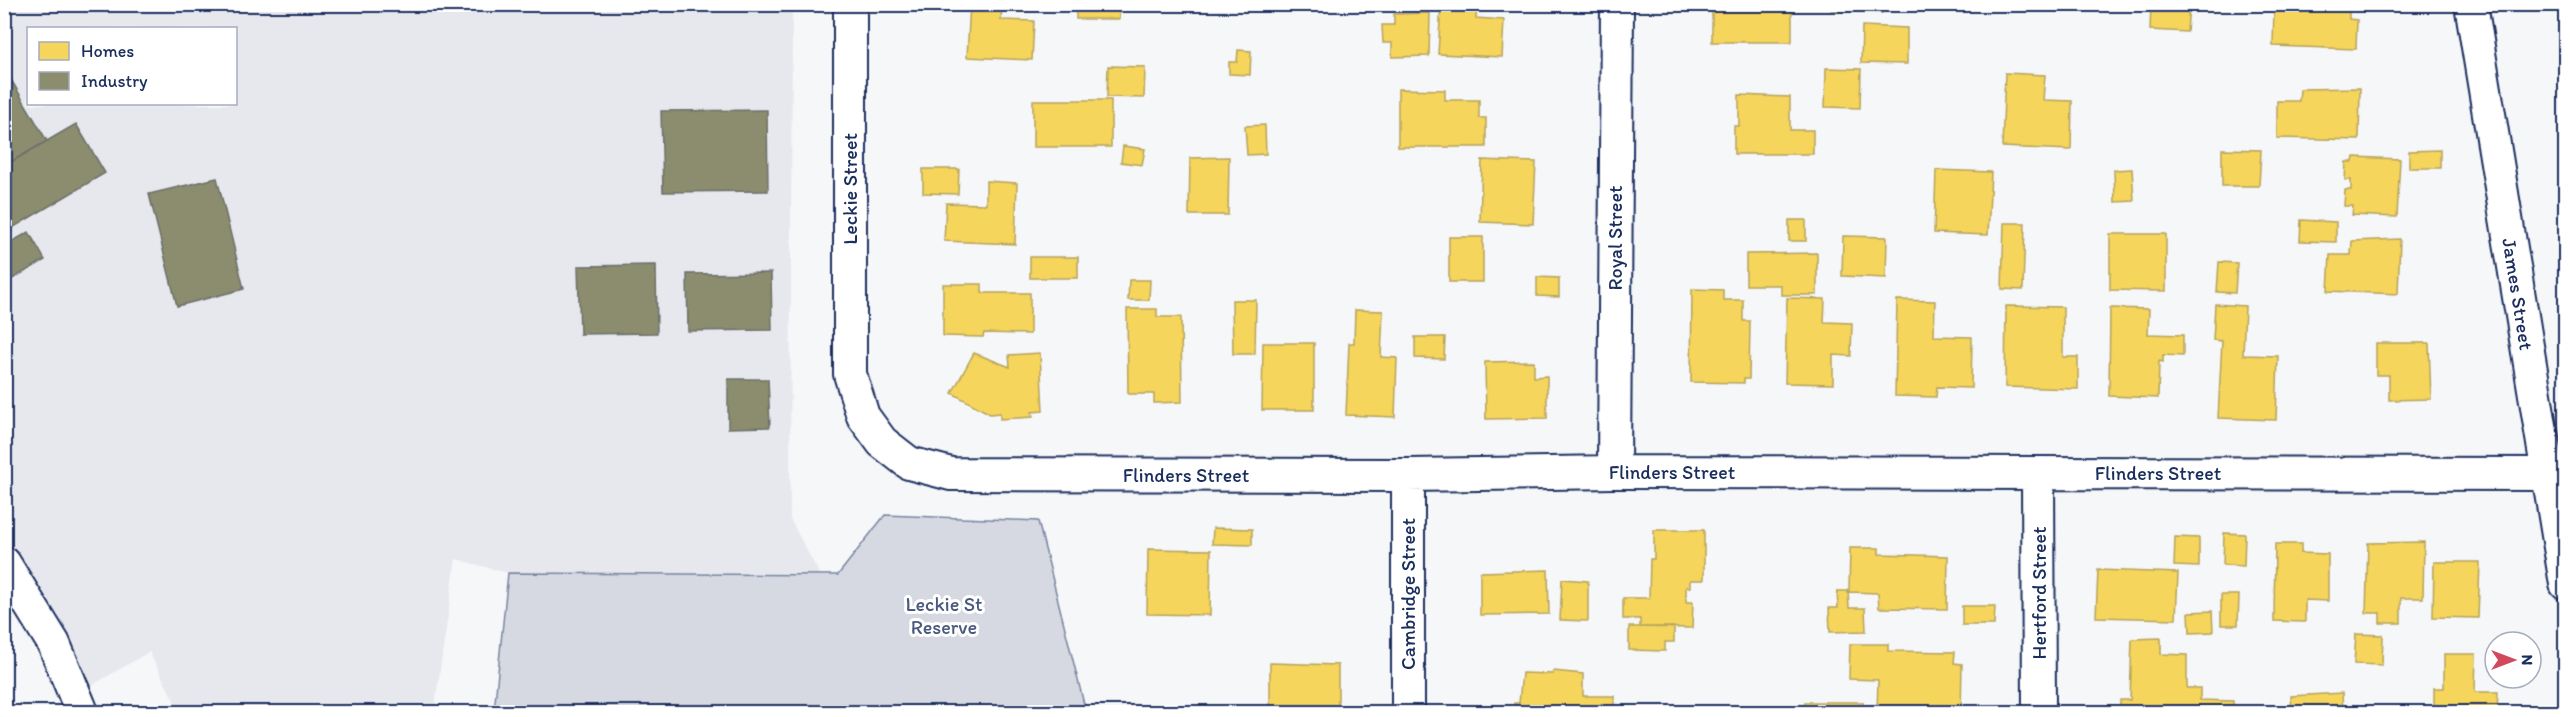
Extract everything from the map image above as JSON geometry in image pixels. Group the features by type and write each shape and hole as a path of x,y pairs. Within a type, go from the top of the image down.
{"street":[{"name":"Leckie Street","path":"849,4 849,374"},
{"name":"Royal Street","path":"1614,472 1617,4"},
{"name":"James Street","path":"2471,4 2565,584"},
{"name":"Flinders Street","path":"849,374 863,416 882,442 909,463 951,474 1408,475 1614,472 2547,474"},
{"name":"Hertford Street","path":"2038,473 2039,712"},
{"name":"Cambridge Street","path":"1408,475 1408,712"},
{"path":"4,563 54,644 82,712"}],"shaded area":[{"path":"4,5 792,5 790,519 820,575 508,573 456,559 434,712 180,712 149,652 89,687 5,543"}],"green space":[{"name":"Leckie St Reserve","path":"885,515 1038,521 1086,712 494,712 508,573 838,575"}],"building: Homes":[{"path":"970,4 1002,4 1001,20 1034,21 1032,60 967,57"},
{"path":"1076,4 1120,4 1119,19 1076,19"},
{"path":"1441,4 1477,4 1476,18 1504,20 1502,57 1438,54"},
{"path":"1712,4 1792,4 1792,42 1712,42"},
{"path":"1831,4 1882,4 1882,13 1831,10"},
{"path":"2151,4 2189,4 2187,32 2150,30"},
{"path":"2253,4 2349,4 2349,19 2357,20 2356,49 2273,46 2274,7 2253,7"},
{"path":"1430,13 1429,56 1392,57 1392,43 1383,43 1382,25 1394,25 1394,14"},
{"path":"1862,26 1907,28 1907,64 1861,63"},
{"path":"1238,50 1251,51 1250,75 1229,74 1229,62 1237,62"},
{"path":"1108,66 1145,67 1144,98 1107,97"},
{"path":"1826,68 1861,69 1860,108 1825,107"},
{"path":"2005,73 2045,75 2043,100 2072,101 2071,150 2002,147"},
{"path":"2360,88 2359,140 2277,138 2277,101 2299,101 2300,89"},
{"path":"1398,89 1445,90 1445,100 1479,100 1479,118 1486,118 1486,147 1398,147"},
{"path":"1739,95 1790,97 1790,130 1813,130 1813,154 1734,154 1734,126 1739,126"},
{"path":"1033,100 1111,100 1111,147 1033,147"},
{"path":"1265,125 1266,154 1247,155 1245,126"},
{"path":"1123,146 1145,149 1142,165 1121,162"},
{"path":"2222,149 2261,150 2259,186 2222,186"},
{"path":"2440,150 2440,168 2409,168 2409,151"},
{"path":"1229,157 1228,215 1189,215 1190,158"},
{"path":"2354,157 2400,159 2397,217 2352,215 2353,206 2344,206 2345,190 2351,190 2351,180 2345,180 2346,162 2353,162"},
{"path":"1482,160 1536,162 1533,224 1480,222"},
{"path":"923,169 959,169 958,194 923,193"},
{"path":"2132,169 2134,201 2115,202 2114,170"},
{"path":"1936,170 1991,172 1988,235 1934,233"},
{"path":"986,181 1017,183 1015,244 944,241 946,203 986,204"},
{"path":"1789,220 1806,220 1806,241 1789,241"},
{"path":"2301,220 2336,222 2336,242 2300,241"},
{"path":"2004,223 2025,223 2023,290 2002,289"},
{"path":"2110,234 2166,234 2166,291 2110,290"},
{"path":"1843,236 1887,237 1886,278 1842,276"},
{"path":"1449,237 1483,237 1483,282 1449,282"},
{"path":"2400,239 2398,294 2328,291 2330,255 2351,255 2352,241"},
{"path":"1817,253 1817,295 1781,295 1781,285 1746,285 1746,254"},
{"path":"1030,257 1078,257 1078,278 1030,278"},
{"path":"2219,262 2237,263 2235,293 2217,292"},
{"path":"1537,277 1559,278 1559,297 1537,296"},
{"path":"1129,280 1150,280 1149,300 1128,300"},
{"path":"943,284 982,284 982,293 1030,293 1030,334 984,333 983,337 943,336"},
{"path":"1692,289 1723,290 1723,300 1743,300 1743,321 1750,321 1749,379 1744,379 1744,383 1691,382"},
{"path":"1787,298 1825,299 1824,322 1852,323 1851,356 1833,355 1833,384 1785,383"},
{"path":"1232,300 1256,300 1255,354 1233,354"},
{"path":"1897,300 1935,301 1934,336 1972,337 1971,388 1937,387 1936,397 1895,396"},
{"path":"2215,304 2245,306 2243,355 2278,356 2276,420 2218,418 2222,341 2213,340"},
{"path":"2006,306 2063,307 2063,357 2078,357 2078,389 2005,387"},
{"path":"2110,308 2149,309 2148,334 2183,335 2183,356 2163,355 2163,362 2159,361 2158,398 2109,396"},
{"path":"1127,309 1157,309 1157,317 1181,317 1182,402 1154,403 1154,394 1128,394"},
{"path":"1355,310 1383,311 1381,357 1397,358 1395,417 1346,415 1349,343 1354,343"},
{"path":"1415,337 1445,337 1444,359 1415,358"},
{"path":"1263,343 1314,343 1314,410 1262,410"},
{"path":"2376,343 2429,343 2431,399 2389,400 2389,375 2376,375"},
{"path":"974,353 1010,367 1009,355 1040,353 1043,411 1032,412 1033,417 1000,419 1000,413 990,414 952,393"},
{"path":"1534,361 1534,377 1547,376 1547,418 1486,419 1485,362"},
{"path":"1213,528 1252,529 1252,545 1212,544"},
{"path":"1654,530 1704,530 1704,580 1690,580 1690,587 1686,587 1686,602 1693,602 1692,628 1640,627 1640,619 1623,619 1623,598 1649,598 1650,559 1654,559"},
{"path":"2224,533 2245,534 2244,566 2223,565"},
{"path":"2175,537 2199,538 2199,567 2174,566"},
{"path":"2424,542 2423,598 2401,598 2401,623 2380,623 2380,613 2366,613 2368,543"},
{"path":"2275,544 2301,544 2301,553 2328,554 2328,601 2305,600 2305,622 2274,621"},
{"path":"1850,548 1879,548 1879,554 1948,556 1947,609 1879,608 1878,593 1849,592"},
{"path":"1148,549 1211,550 1210,615 1147,614"},
{"path":"2434,562 2480,562 2478,618 2433,617"},
{"path":"1548,570 1549,614 1480,615 1480,572"},
{"path":"2098,570 2178,573 2176,619 2096,617"},
{"path":"1562,579 1588,581 1588,621 1560,620"},
{"path":"1837,591 1848,591 1849,608 1865,608 1866,631 1830,632 1829,608 1838,608"},
{"path":"2221,595 2239,595 2238,625 2221,625"},
{"path":"1962,606 1995,606 1994,625 1962,625"},
{"path":"2212,611 2213,632 2190,633 2189,612"},
{"path":"1629,627 1674,627 1674,642 1665,642 1665,651 1629,650"},
{"path":"2356,634 2383,635 2382,665 2354,664"},
{"path":"2161,638 2161,654 2187,655 2187,688 2200,688 2200,700 2233,701 2233,712 2120,712 2120,700 2130,700 2132,639"},
{"path":"1850,644 1888,644 1888,651 1955,652 1954,663 1962,664 1961,712 1877,712 1878,680 1849,679"},
{"path":"2444,654 2476,654 2475,692 2498,692 2497,712 2434,712 2434,688 2444,688"},
{"path":"1270,663 1338,665 1338,712 1270,712"},
{"path":"1553,671 1583,674 1583,696 1614,696 1614,712 1514,712 1514,703 1519,703 1522,673 1553,674"},
{"path":"2342,693 2343,712 2292,712 2291,696"},
{"path":"1805,702 1863,702 1863,712 1805,712"}],"building: Industry":[{"path":"4,68 13,83 4,88"},
{"path":"13,83 47,141 4,166 4,88"},
{"path":"767,110 768,191 663,192 661,111"},
{"path":"76,124 105,173 4,233 4,166"},
{"path":"217,178 244,289 177,306 149,194"},
{"path":"29,232 45,260 4,284 4,246"},
{"path":"656,265 657,333 580,334 578,266"},
{"path":"771,273 772,330 688,331 687,274"},
{"path":"728,379 768,379 770,427 728,428"}]}
